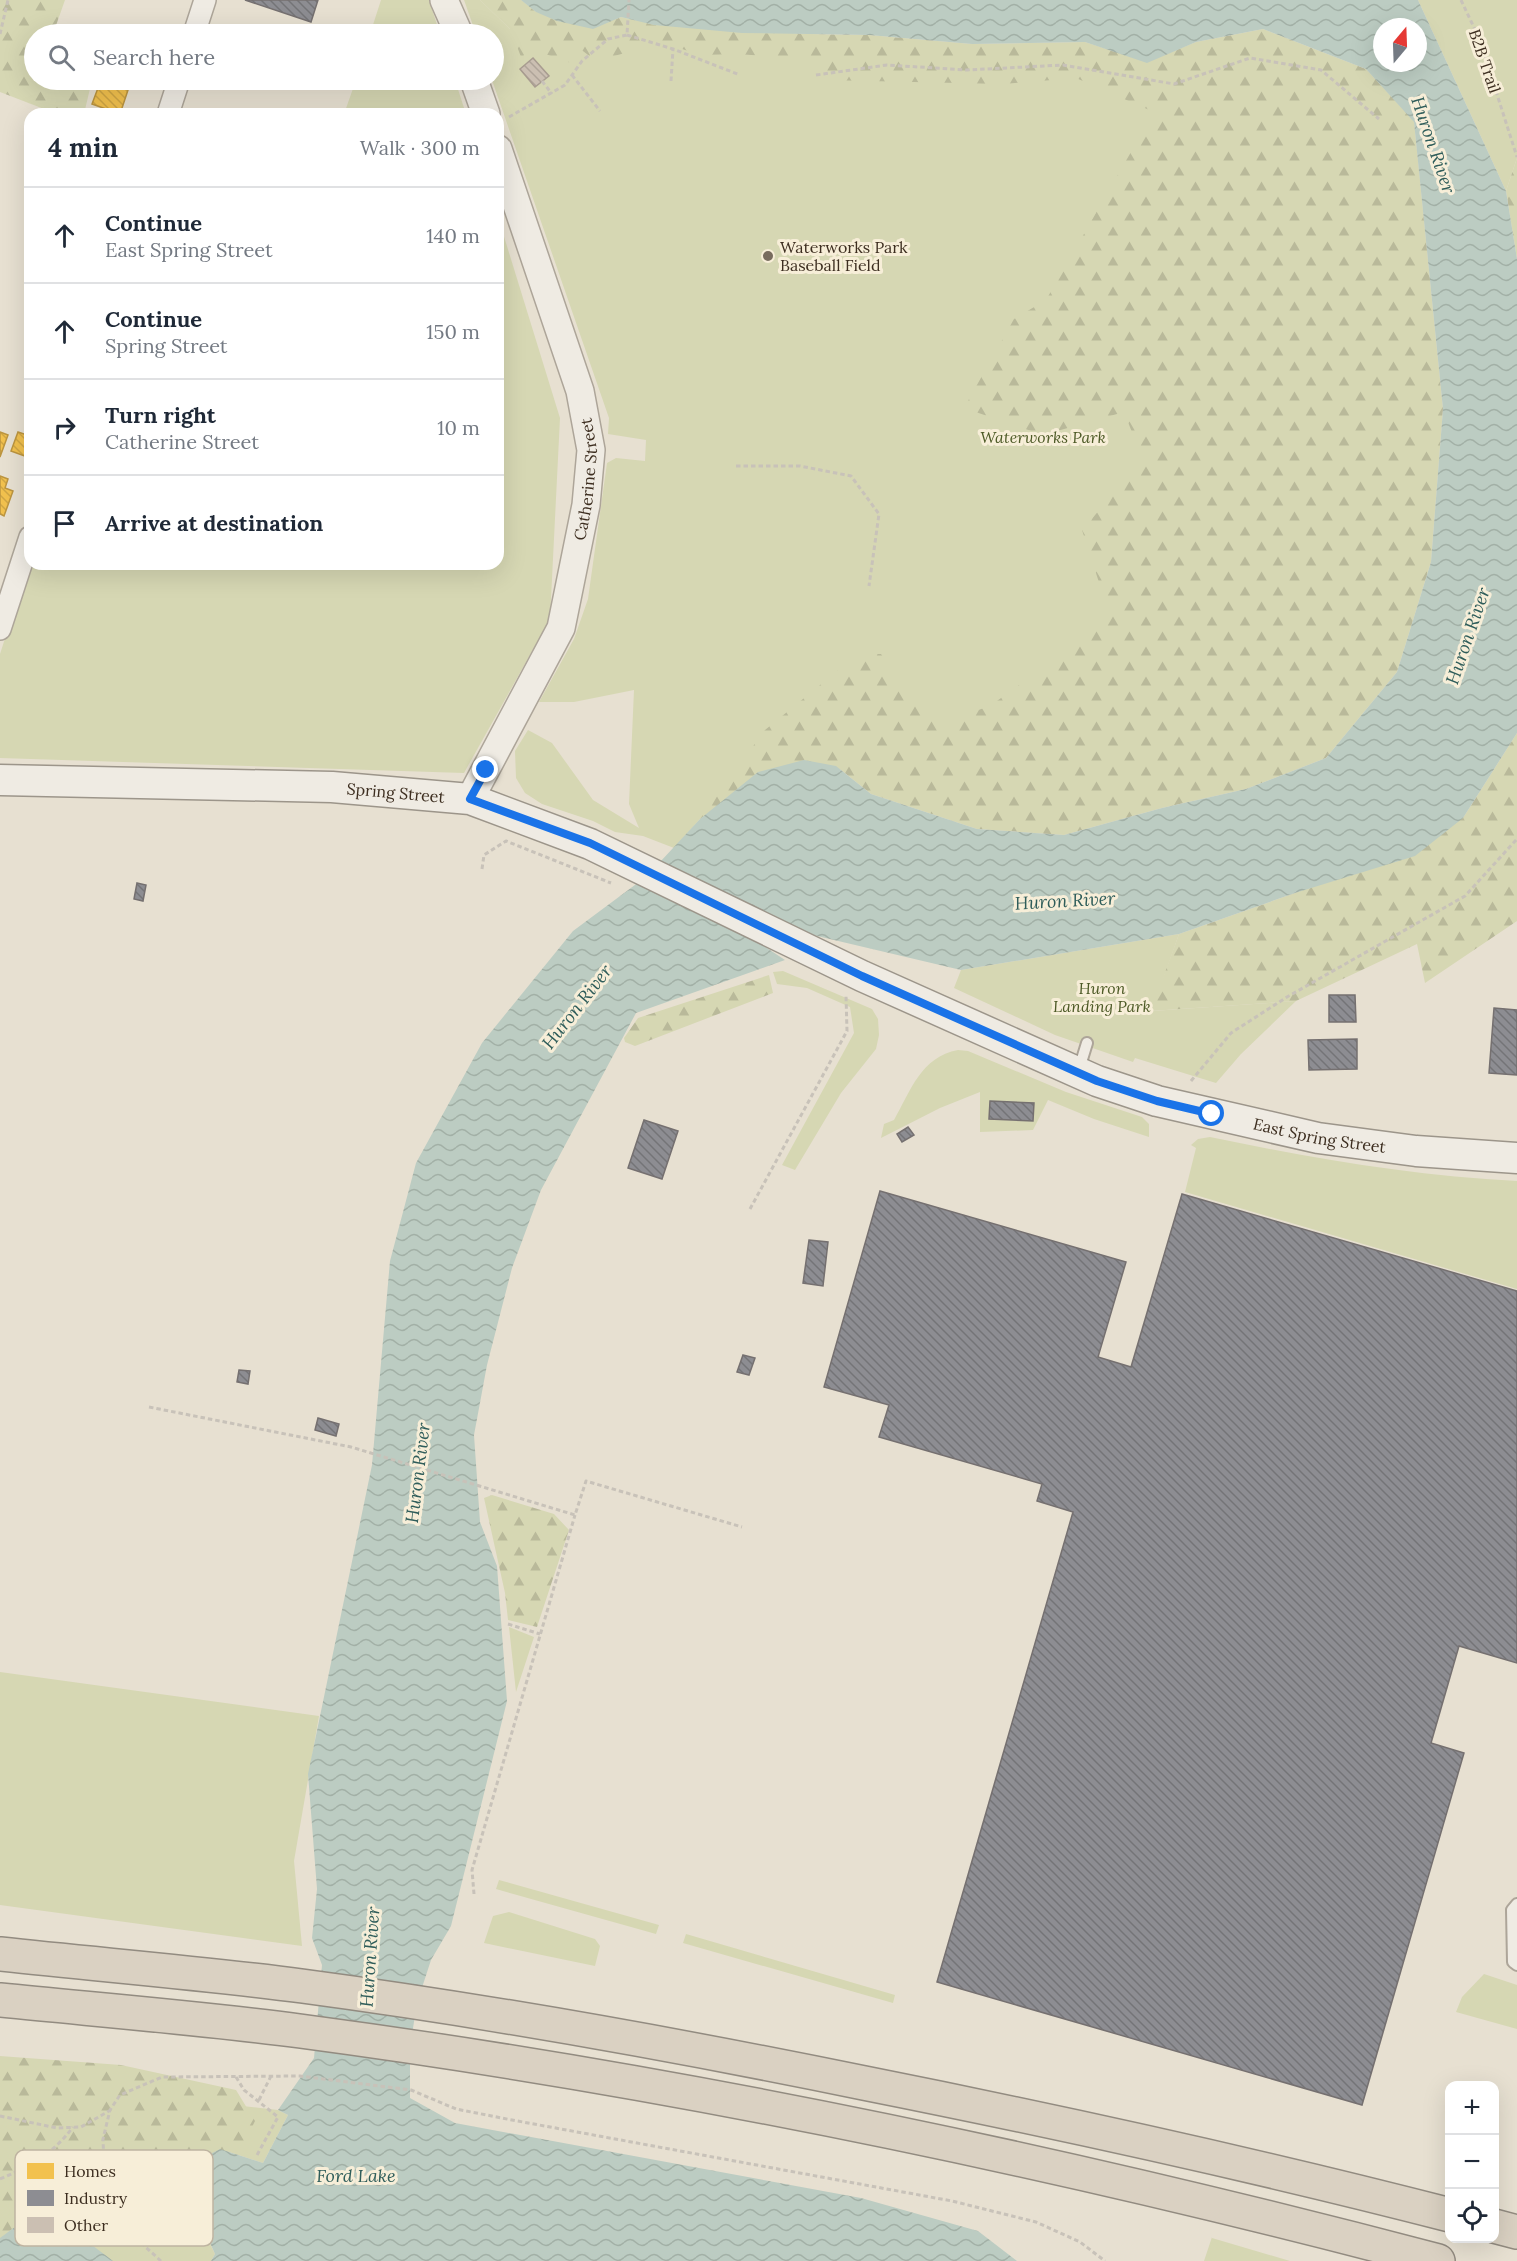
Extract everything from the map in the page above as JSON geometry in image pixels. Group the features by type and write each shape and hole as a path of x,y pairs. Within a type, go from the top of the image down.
{"highway":[{"path":"0,1954 301,1986 773,2064 1028,2115 1306,2178 1445,2214"},
{"path":"0,2000 298,2031 580,2073 923,2137 1255,2213 1438,2261"},
{"path":"1499,2227 1517,2232"}],"main road":[{"name":"Spring Street","path":"0,780 332,787 470,799 590,843 854,984"},
{"name":"East Spring Street","path":"854,984 1078,1073 1157,1101 1318,1138 1416,1151 1517,1158"}],"street":[{"path":"197,24 205,0"},
{"path":"444,0 455,24"},
{"path":"170,108 176,90"},
{"path":"480,90 490,108"},
{"name":"Catherine Street","path":"470,799 561,628 586,505 591,450 580,392 504,167"},
{"path":"0,629 24,555"}],"lane":[{"path":"1078,1073 1087,1043"},
{"path":"1517,1904 1512,1910 1513,1962 1517,1965"}],"path":[{"path":"0,34 8,0"},
{"path":"627,35 629,0"},
{"name":"B2B Trail","path":"1461,0 1479,38 1517,157"},
{"path":"504,113 552,94 565,85 582,61 608,39 627,35 673,49 740,75"},
{"path":"671,81 673,49"},
{"path":"816,75 887,65 967,70 1064,65 1174,84 1250,58 1321,70 1379,119"},
{"path":"572,75 600,111"},
{"path":"542,81 552,94"},
{"path":"736,466 800,466 850,476 879,514 869,586"},
{"path":"1191,1081 1231,1033 1287,997 1465,896 1517,839"},
{"path":"482,869 484,855 506,841 608,882"},
{"path":"750,1209 847,1031 854,984"},
{"path":"150,1407 351,1447 575,1515"},
{"path":"474,1894 472,1870 586,1481 741,1527"},
{"path":"508,1624 540,1634"},
{"path":"259,2100 271,2076"},
{"path":"103,2150 103,2139 110,2110 120,2096 162,2077 300,2076 411,2090 456,2109 952,2201 1036,2222 1080,2242 1104,2261"},
{"path":"236,2077 244,2090 259,2100 270,2113 278,2117 257,2156"},
{"path":"0,2116 57,2128 81,2127 110,2110"},
{"path":"54,2150 73,2127"},
{"path":"0,2179 15,2173"},
{"path":"144,2246 161,2261"}],"green space":[{"path":"0,0 65,0 57,24 24,24 24,90 90,90 85,108 41,108 0,92"},
{"path":"381,0 429,0 437,24 373,24"},
{"name":"Waterworks Park","path":"464,0 480,0 510,29 521,0 536,12 1147,62 1431,562 700,819 674,848 643,836 615,832 593,821 542,804 525,793 516,778 515,751 528,730 552,743 593,800 639,828 629,804 634,690 574,702 539,702 574,639 588,599 607,463 616,458 645,461 646,440 608,434 609,418 504,115 504,108 502,108 495,90 504,90 504,24 472,24"},
{"path":"480,0 521,0 536,12 557,21 593,29 621,17 654,25 742,33 869,35 972,44 1085,42 1147,62 1196,42 1263,29 1366,69 1414,121 1443,409 1431,562 1397,672 1326,758 1246,789 1162,808 1064,835 977,829 871,794 836,766 758,772 700,819 765,730 858,654 881,654 923,717 952,719 990,706 1066,651 1107,607 1082,530 1143,460 1124,412 1043,435 964,408 1014,319 1046,300 1154,112 1076,78 1003,84 824,80 827,61 738,54 699,55 649,37 643,48 596,61 579,48 571,63 534,50 521,57 511,30"},
{"path":"1418,0 1517,0 1517,158 1506,191 1427,18"},
{"path":"352,90 458,90 464,108 346,108"},
{"path":"1517,158 1517,259 1506,191"},
{"path":"504,236 560,418 550,619 464,773 0,758 0,654 27,570 504,570"},
{"path":"1517,733 1517,921 1425,983 1417,944 1296,1001 1151,1011 1179,934 1295,893 1463,818"},
{"name":"Huron Landing Park","path":"1179,934 1152,1011 1296,1001 1241,1054 1216,1083 1135,1058 1133,1062 1055,1035 954,988 961,970"},
{"path":"783,971 872,1009 878,1019 879,1035 876,1049 841,1093 795,1170 782,1165 854,1033 850,1007 807,988 777,984 773,972"},
{"path":"769,975 773,993 635,1046 625,1042 624,1038 638,1018"},
{"path":"958,1050 968,1051 1066,1092 1142,1117 1149,1124 1149,1137 1094,1119 1048,1100 1033,1130 980,1132 980,1092 940,1108 881,1138 884,1124 894,1120 918,1076 935,1060"},
{"path":"1210,1137 1363,1165 1478,1179 1517,1181 1517,1289 1185,1192 1196,1148 1191,1145 1198,1139"},
{"path":"492,1495 554,1514 569,1530 537,1627 508,1620 505,1593 484,1498"},
{"path":"509,1627 534,1637 516,1692"},
{"path":"0,1672 319,1716 294,1861 302,1946 0,1905"},
{"path":"499,1880 659,1925 656,1934 496,1889"},
{"path":"509,1912 595,1939 600,1946 595,1966 484,1943 493,1916"},
{"path":"686,1934 895,1995 893,2003 683,1943"},
{"path":"1484,1974 1517,1985 1517,2029 1456,2012 1462,1997"},
{"path":"0,2056 121,2065 236,2090 255,2121 242,2147 213,2157 213,2150 15,2150 15,2227 0,2238"},
{"path":"132,2094 278,2110 288,2115 263,2163 220,2149 213,2160 213,2150 15,2150 15,2246 211,2246 215,2254 211,2261 0,2261 0,2127"},
{"path":"1212,2238 1290,2261 1204,2261"}],"water":[{"path":"521,0 1418,0 1426,18 1373,18 1373,72 1427,72 1427,20 1506,191 1517,259 1517,733 1463,818 1415,856 1295,893 1179,934 961,970 711,911 785,960 636,1013 541,1190 512,1268 487,1365 474,1435 480,1522 497,1566 507,1701 451,1926 431,1960 417,2003 410,2047 410,2098 455,2123 861,2198 978,2231 1017,2261 211,2261 215,2254 211,2246 213,2153 220,2149 263,2163 288,2115 278,2110 314,2058 322,1965 312,1938 317,1889 308,1774 372,1465 390,1261 416,1163 482,1043 573,931 647,876 700,819 758,772 804,760 836,766 871,794 977,829 1064,835 1162,808 1246,789 1326,758 1397,672 1431,562 1443,409 1414,122 1366,69 1263,29 1196,42 1147,63 1085,42 972,44 869,35 742,33 654,25 621,17 593,29 557,21 536,12"},
{"path":"15,2227 15,2246 93,2246 113,2261 0,2261 0,2238"}],"building: Homes":[{"path":"97,90 128,90 122,108 103,108 92,104"},
{"path":"0,432 8,435 0,457"},
{"path":"18,432 24,434 24,456 11,451"},
{"path":"0,476 8,479 5,488 13,491 4,516 0,514"}],"building: Industry":[{"path":"245,0 318,0 311,22"},
{"path":"137,883 146,885 143,901 134,899"},
{"path":"1329,995 1355,995 1356,1022 1329,1022"},
{"path":"1494,1008 1517,1010 1517,1075 1489,1073"},
{"path":"1357,1039 1357,1069 1309,1070 1308,1040"},
{"path":"990,1101 1034,1103 1033,1121 989,1119"},
{"path":"644,1120 678,1131 662,1179 628,1168"},
{"path":"908,1127 914,1135 902,1142 897,1134"},
{"path":"880,1191 1126,1262 1098,1357 1131,1367 1182,1194 1517,1291 1517,1663 1459,1646 1431,1743 1464,1753 1362,2105 937,1982 1073,1512 1037,1501 1042,1484 879,1437 889,1405 824,1387"},
{"path":"809,1240 828,1242 823,1286 803,1283"},
{"path":"743,1355 755,1358 749,1375 737,1372"},
{"path":"239,1370 250,1371 248,1384 237,1382"},
{"path":"318,1418 339,1424 336,1436 315,1430"}],"building: Other":[{"path":"533,58 549,76 535,87 520,69"}],"place":[{"name":"Waterworks Park Baseball Field","path":"768,256"}],"route":[{"path":"486,770 470,799 590,843 862,976 1097,1081 1157,1101 1212,1114"}],"water label":[{"name":"Huron River","path":"1433,145"},
{"name":"Huron River","path":"1468,636"},
{"name":"Huron River","path":"1065,901"},
{"name":"Huron River","path":"577,1007"},
{"name":"Huron River","path":"418,1473"},
{"name":"Huron River","path":"370,1957"},
{"name":"Ford Lake","path":"356,2176"}]}
